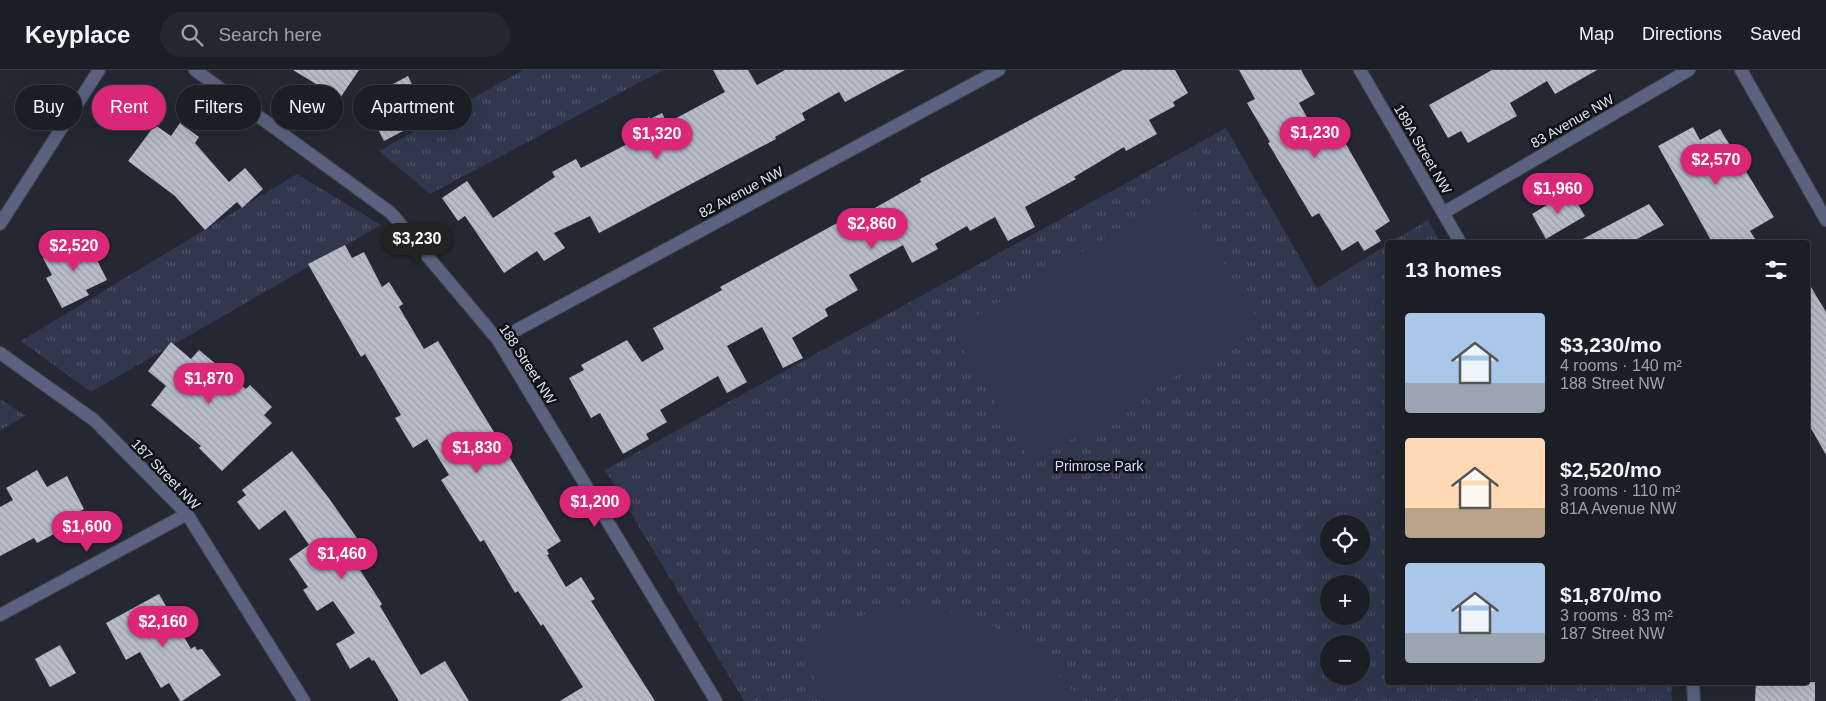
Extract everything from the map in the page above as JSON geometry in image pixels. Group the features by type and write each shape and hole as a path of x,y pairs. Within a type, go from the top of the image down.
{"street":[{"path":"0,224 99,70"},
{"name":"188 Street NW","path":"195,70 391,213 498,340 716,701"},
{"name":"82 Avenue NW","path":"498,340 1000,70"},
{"name":"189A Street NW","path":"1360,70 1459,240"},
{"name":"83 Avenue NW","path":"1443,213 1690,70"},
{"path":"1741,70 1826,220"},
{"name":"187 Street NW","path":"0,353 94,420 187,514 304,701"},
{"path":"0,615 187,514"},
{"path":"1693,685 1694,701"}],"green space":[{"path":"523,70 663,70 430,194 379,151 416,130 472,130 472,99"},
{"name":"Primrose Park","path":"1226,128 1317,288 1385,246 1385,685 1671,685 1672,701 744,701 605,470"},
{"path":"297,174 381,225 91,392 21,341"},
{"path":"1181,192 1261,325 1032,463 952,331"},
{"path":"1428,220 1439,240 1394,240"},
{"path":"0,399 26,416 0,430"},
{"path":"887,603 971,615 1029,645 1083,701 828,701 797,648"}],"building":[{"path":"293,70 359,70 343,94 343,85 316,84"},
{"path":"713,70 748,70 757,85 785,70 905,70 845,102 839,92 802,113 805,120 775,137 776,139 599,233 590,216 554,233 565,248 544,261 537,251 504,273 465,216 458,221 442,198 467,181 493,218 555,177 552,172 576,159 581,168 635,140 629,129 649,117 650,119 662,113 667,123 725,92"},
{"path":"1123,70 1175,70 1188,93 1173,102 1175,106 1149,120 1157,134 1126,151 1124,147 1074,177 1076,179 1025,207 1035,227 1008,241 995,217 970,231 967,226 935,244 938,249 912,263 903,245 849,275 858,290 825,309 828,316 792,338 803,358 783,368 762,327 727,346 747,382 727,393 718,376 660,410 667,422 646,434 649,439 623,454 600,413 591,418 569,378 584,370 581,365 627,340 642,362 664,349 653,328 722,290 720,287 861,210 864,214 921,182 920,179"},
{"path":"1239,70 1301,70 1315,94 1299,103 1317,135 1335,125 1390,221 1375,231 1381,241 1364,251 1358,241 1342,251 1319,213 1312,217 1268,143 1270,142 1247,103 1255,99"},
{"path":"1492,70 1597,70 1555,94 1547,81 1510,103 1517,116 1468,143 1461,131 1448,138 1429,105"},
{"path":"408,76 412,85 391,85"},
{"path":"1693,127 1700,140 1720,129 1774,217 1750,231 1756,240 1711,240 1658,146"},
{"path":"176,129 190,130 199,137 195,143 229,182 245,168 263,189 242,208 237,202 205,230 175,196 128,161 151,130 162,130 171,136"},
{"path":"378,130 405,130 384,141"},
{"path":"1570,191 1585,216 1546,239 1532,214"},
{"path":"1649,204 1664,225 1635,240 1581,240"},
{"path":"85,236 107,280 86,290 89,295 62,308 46,278 52,275 43,258"},
{"path":"345,245 352,258 364,252 382,287 389,282 403,304 399,307 424,349 438,341 561,541 547,550 549,554 547,555 566,587 581,577 595,599 591,601 655,701 560,701 583,687 543,624 541,626 518,591 515,593 484,540 480,542 441,480 449,475 427,439 413,448 395,418 401,415 365,354 361,357 308,264"},
{"path":"1810,285 1826,312 1826,455 1810,427"},
{"path":"171,342 191,359 199,350 246,389 250,385 272,407 264,415 272,423 222,471 199,448 201,446 151,405 166,386 148,371"},
{"path":"292,451 359,541 347,550 382,604 380,606 421,675 445,661 469,701 399,701 374,660 372,661 369,657 350,669 336,644 355,633 333,601 317,611 303,590 308,587 289,559 309,545 285,510 259,530 237,502 246,495 242,490"},
{"path":"37,470 47,487 67,476 84,509 65,520 69,526 37,543 34,538 0,556 0,507 13,500 6,488"},
{"path":"159,594 191,649 195,646 197,650 202,649 221,675 182,701 180,701 169,683 161,688 140,652 126,660 106,623"},
{"path":"60,645 76,673 50,687 35,659"},
{"path":"1810,682 1815,682 1815,701 1755,701 1756,685 1810,685"}]}
